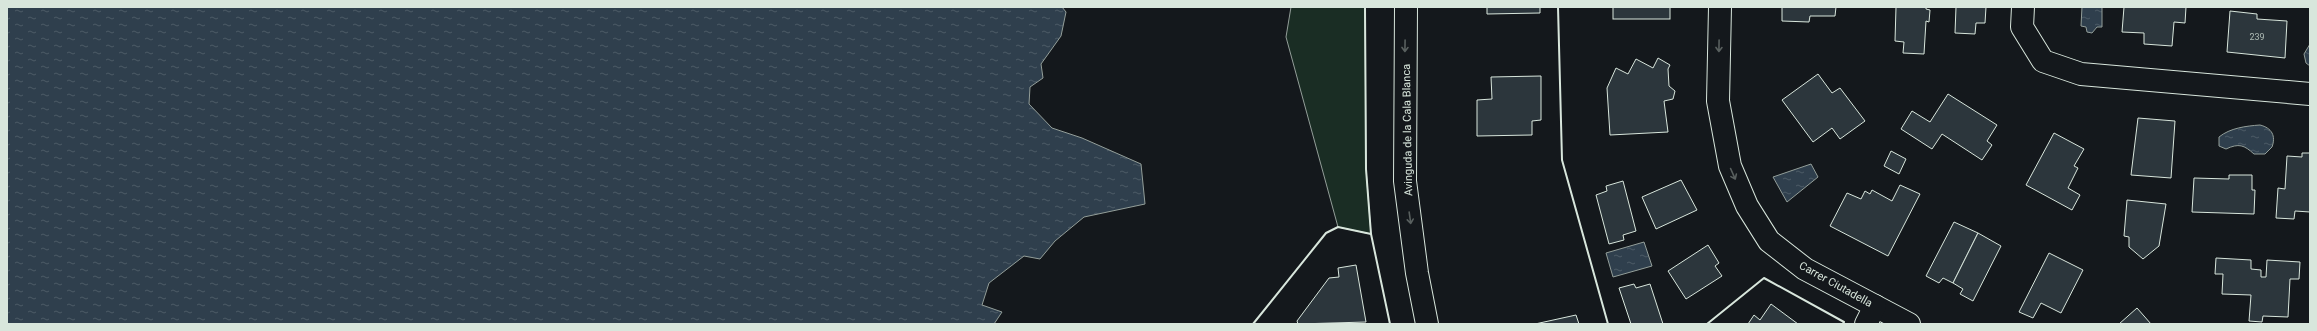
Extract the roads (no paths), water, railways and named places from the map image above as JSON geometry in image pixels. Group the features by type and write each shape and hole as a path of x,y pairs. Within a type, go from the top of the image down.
{"street":[{"name":"Avinguda de la Cala Blanca","path":"1406,7 1405,181 1427,324"},
{"name":"Carrer Ciutadella","path":"1720,7 1718,101 1730,166 1747,206 1769,241 1805,269 1871,315 1909,324"},
{"path":"2023,7 2022,27 2044,61 2081,74 2310,94"}],"water":[{"path":"7,7 1062,7 1066,12 1061,36 1041,64 1043,78 1030,87 1029,104 1052,128 1082,138 1141,164 1145,204 1084,217 1055,241 1040,259 1024,256 989,283 982,305 1002,312 994,324 7,324"},
{"path":"2082,7 2102,7 2102,27 2097,27 2092,33 2087,32 2086,27 2081,26"},
{"path":"2310,44 2310,66 2306,63 2304,54"},
{"path":"2260,125 2270,130 2274,139 2272,147 2265,154 2254,154 2241,146 2234,146 2226,149 2219,146 2219,137 2228,131"},
{"path":"1811,164 1818,177 1787,202 1773,177"},
{"path":"1644,242 1652,266 1613,277 1606,253"}]}
